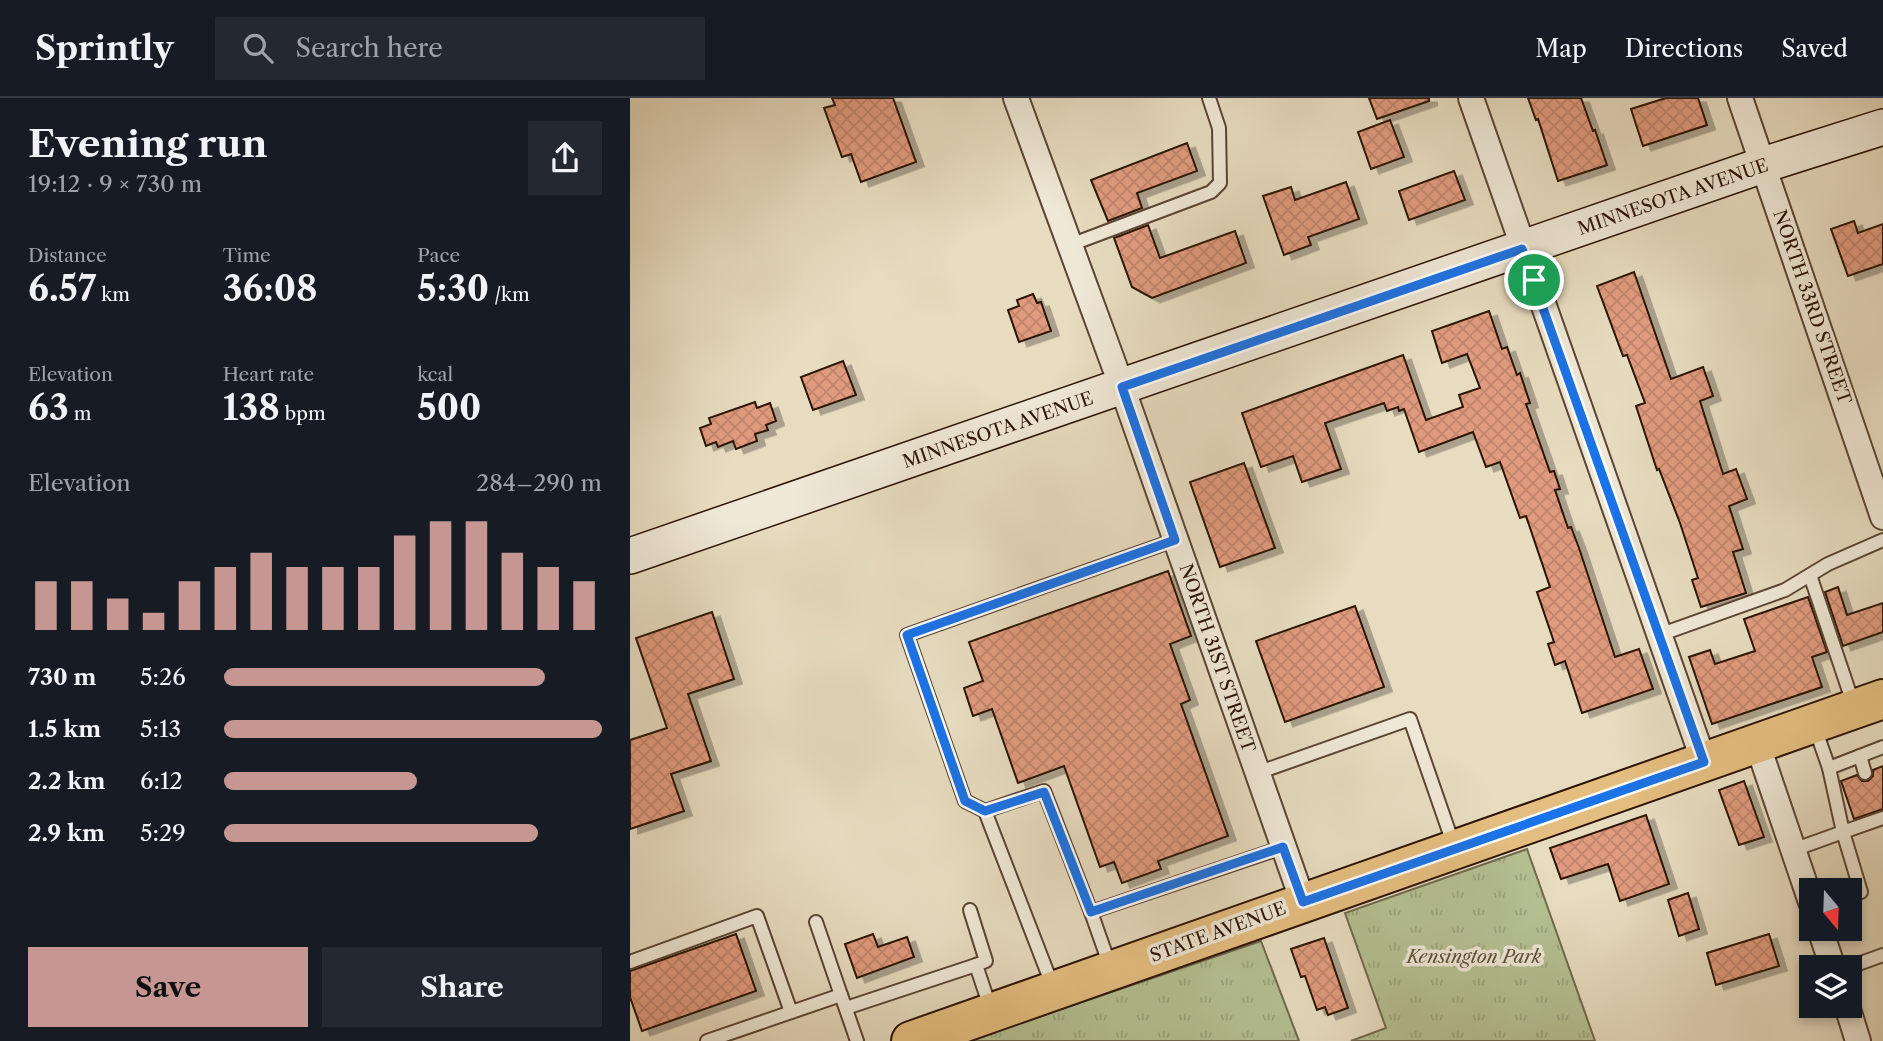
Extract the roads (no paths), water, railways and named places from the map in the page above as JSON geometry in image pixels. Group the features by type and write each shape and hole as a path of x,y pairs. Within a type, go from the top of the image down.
{"main road":[{"name":"MINNESOTA AVENUE","path":"630,556 1763,165 1883,127"},
{"name":"STATE AVENUE","path":"911,1041 1875,703"}],"street":[{"name":"NORTH 31ST STREET","path":"1016,98 1122,387 1303,902"},
{"path":"1471,98 1704,762"},
{"name":"NORTH 33RD STREET","path":"1740,98 1883,517"},
{"path":"1757,743 1803,878"},
{"path":"1851,1018 1858,1041"}],"lane":[{"path":"1070,245 1211,192 1220,183 1219,128 1209,98"},
{"path":"1054,990 985,811 965,801 907,635 1175,540"},
{"path":"1659,635 1785,590 1883,540"},
{"path":"1810,575 1875,703"},
{"path":"1257,773 1410,719 1455,849"},
{"path":"1814,723 1829,768 1843,832 1857,878"},
{"path":"1829,768 1883,747"},
{"path":"1860,756 1865,773"},
{"path":"985,811 1044,792 1111,970"},
{"path":"1794,850 1881,816"},
{"path":"1091,912 1283,847"},
{"path":"846,1008 986,961 970,910"},
{"path":"630,962 757,916 791,1012"},
{"path":"816,922 857,1041"},
{"path":"1862,963 1883,955"},
{"path":"976,965 992,1012"},
{"path":"707,1041 841,995"}],"park label":[{"name":"Kensington Park","path":"1474,957"}]}
